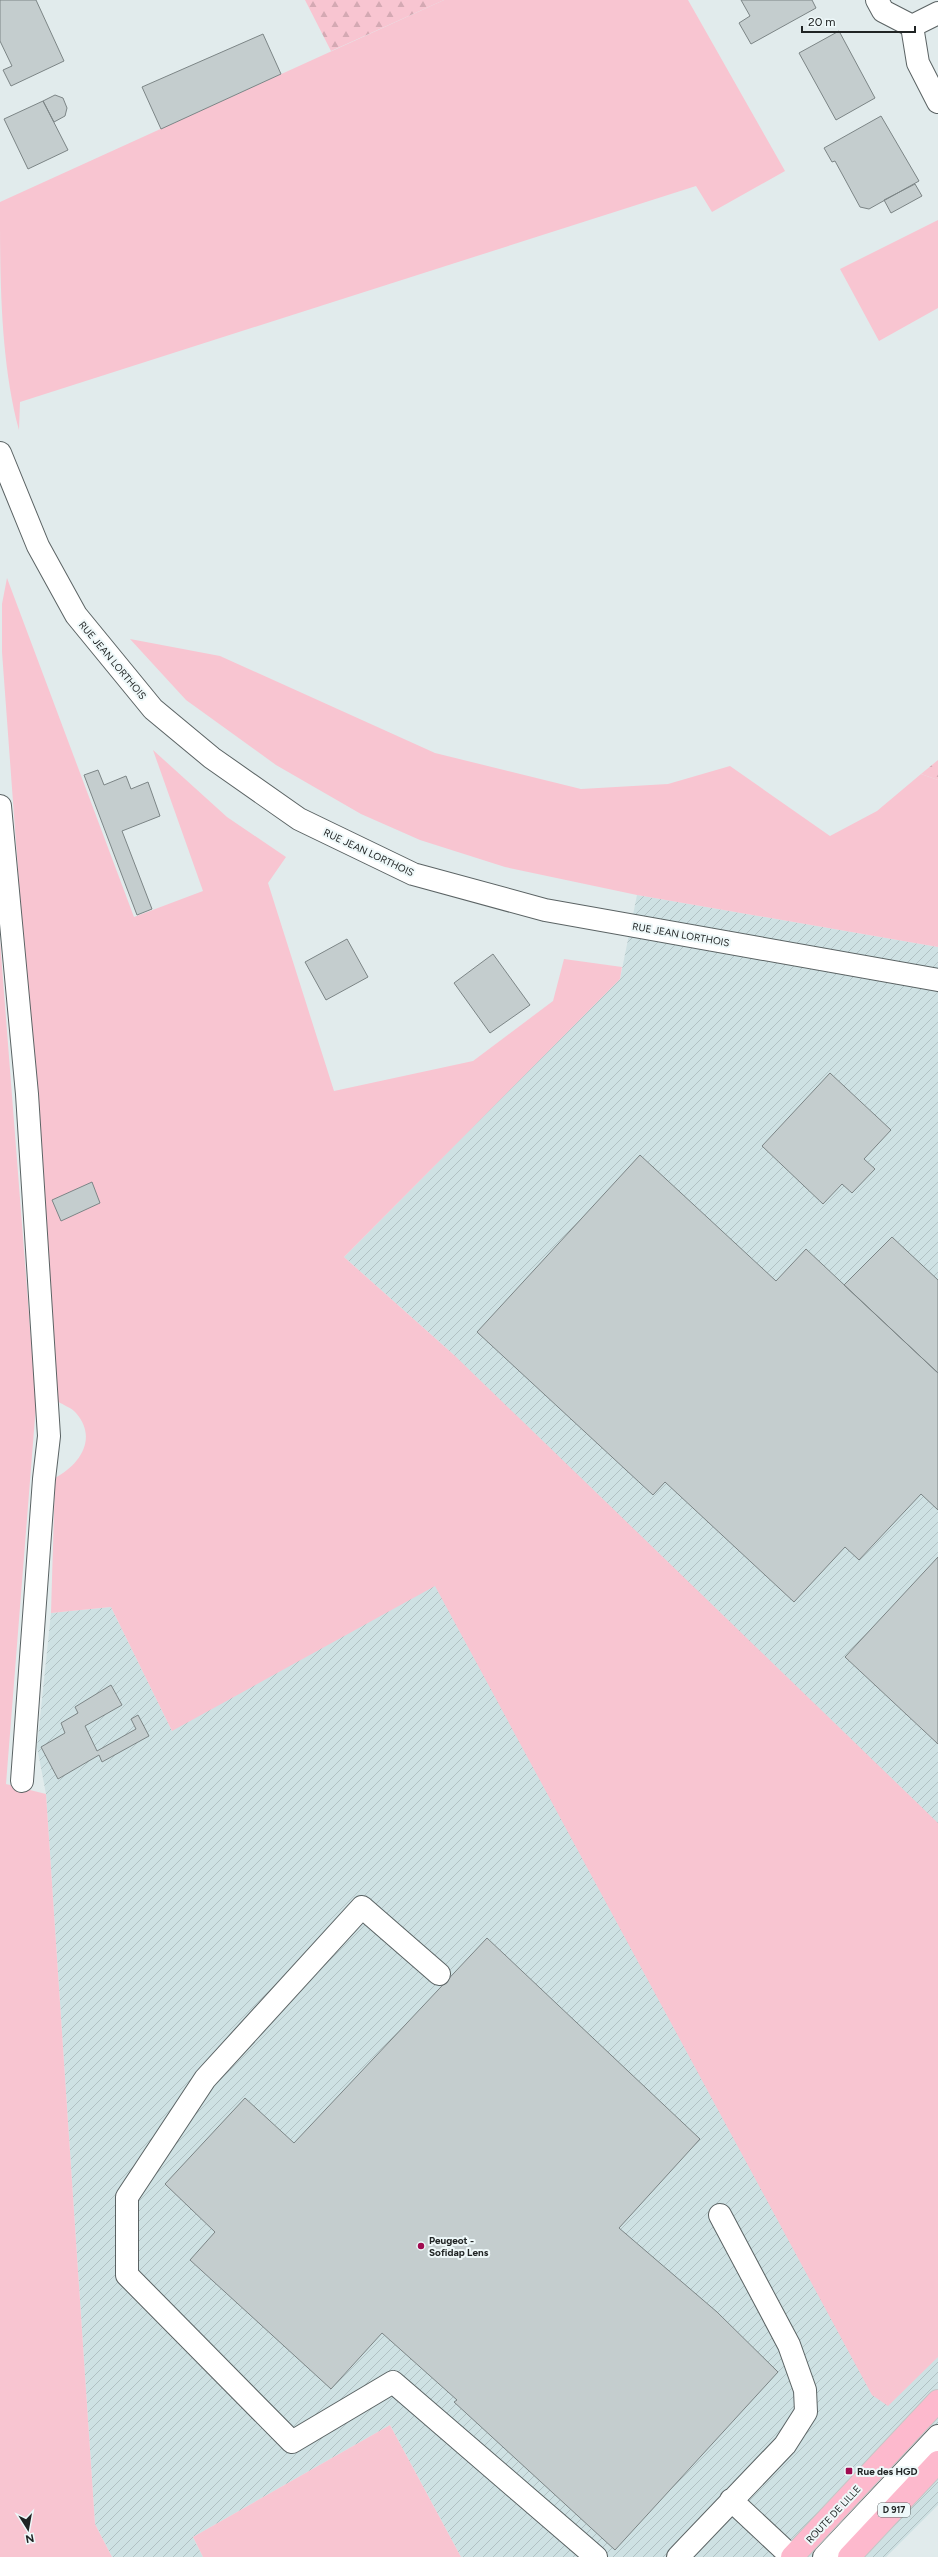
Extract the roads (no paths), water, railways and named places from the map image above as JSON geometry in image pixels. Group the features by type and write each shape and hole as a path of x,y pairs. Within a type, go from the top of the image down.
{"main road":[{"name":"ROUTE DE LILLE","path":"792,2557 938,2401"},
{"name":"D 917","path":"849,2557 938,2462"}],"street":[{"path":"877,0 883,11 912,26"},
{"path":"912,26 938,13"},
{"path":"912,26 918,63 938,102"},
{"name":"RUE JEAN LORTHOIS","path":"0,453 11,484 38,546 76,615 153,708 212,758 299,819 413,874 545,910 938,980"},
{"path":"0,503 11,484"},
{"path":"0,806 26,1094 49,1436 44,1479 22,1781"},
{"path":"439,1974 362,1907 205,2078 126,2197 127,2275 292,2442 393,2382 596,2557"},
{"path":"678,2557 785,2445 806,2412 805,2390 789,2345 720,2215"},
{"path":"824,2557 938,2436"},
{"path":"731,2500 792,2557"}],"place":[{"name":"Peugeot - Sofidap Lens","path":"421,2246"},
{"name":"Rue des HGD","path":"849,2471"}]}
